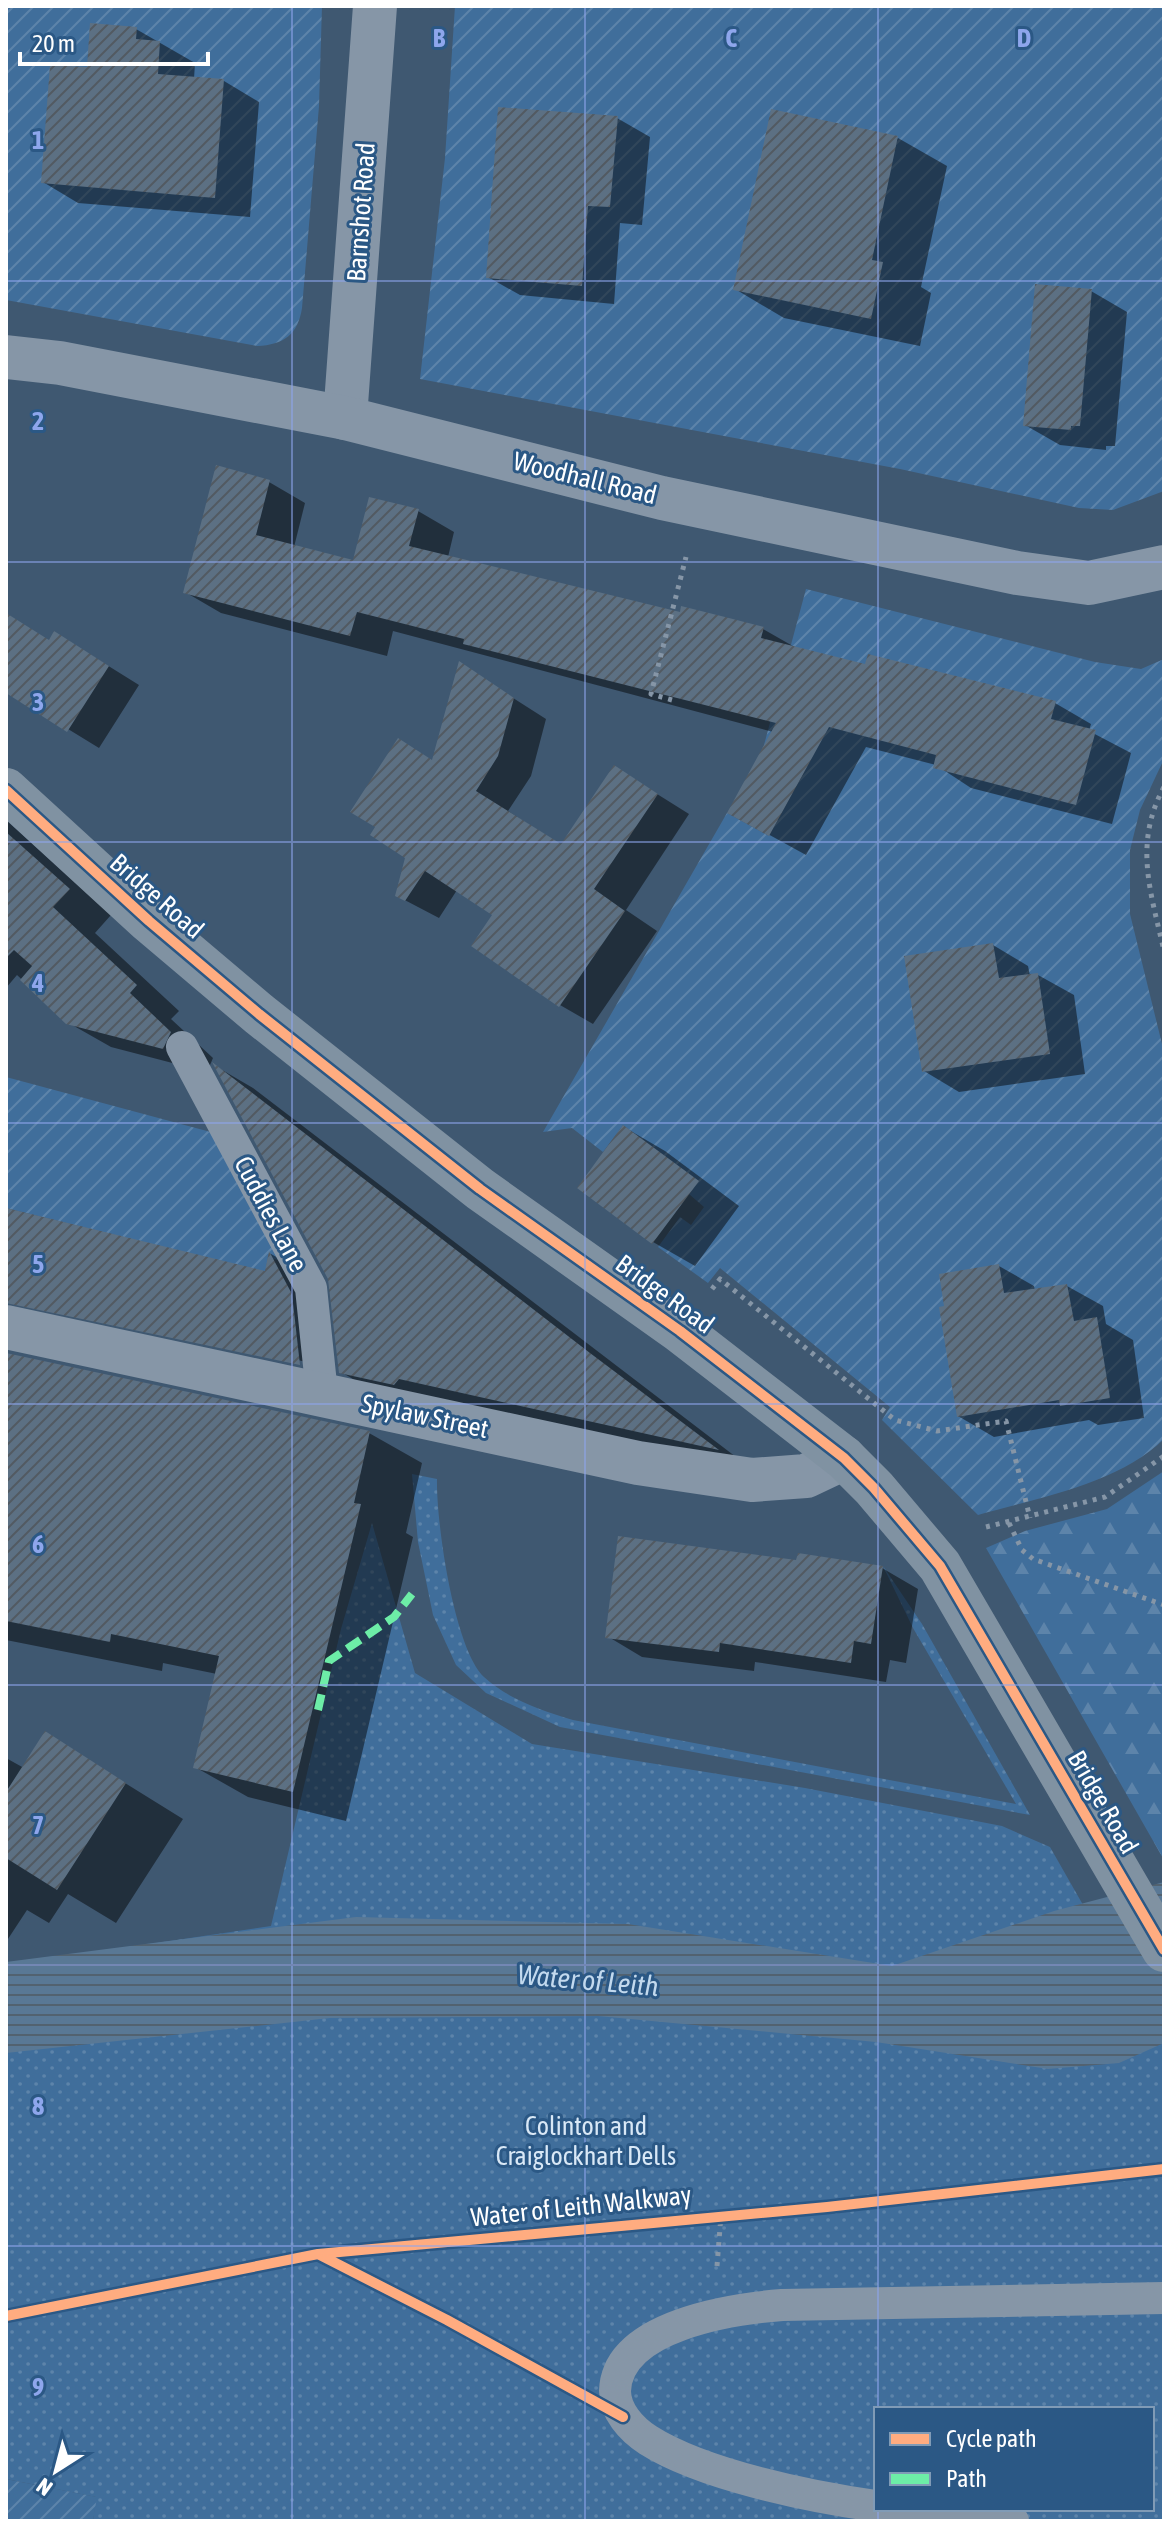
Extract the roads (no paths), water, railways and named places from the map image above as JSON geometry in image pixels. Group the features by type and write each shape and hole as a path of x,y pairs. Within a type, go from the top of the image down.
{"main road":[{"name":"Bridge Road","path":"6,790 149,921 259,1014 480,1189 680,1331 844,1458 921,1541 1164,1950"}],"street":[{"name":"Barnshot Road","path":"345,418 375,6"},
{"name":"Woodhall Road","path":"6,357 60,363 345,418 698,506 1017,573 1089,583 1164,567"},
{"name":"Spylaw Street","path":"6,1327 638,1463 752,1480 806,1476 844,1458"}],"lane":[{"name":"Cuddies Lane","path":"182,1047 311,1288 322,1394"},
{"path":"874,2506 749,2479 706,2465 648,2440 623,2417 616,2401 618,2375 631,2356 658,2335 694,2320 732,2310 782,2305 1164,2298"},
{"path":"917,2511 1013,2521"}],"water":[{"name":"Water of Leith","path":"1164,1882 1164,2043 1119,2063 1048,2069 876,2042 598,2016 330,2018 6,2053 6,1962 356,1917 628,1924 892,1966 1054,1911"}],"park label":[{"name":"Colinton and Craiglockhart Dells","path":"586,2141"}]}
